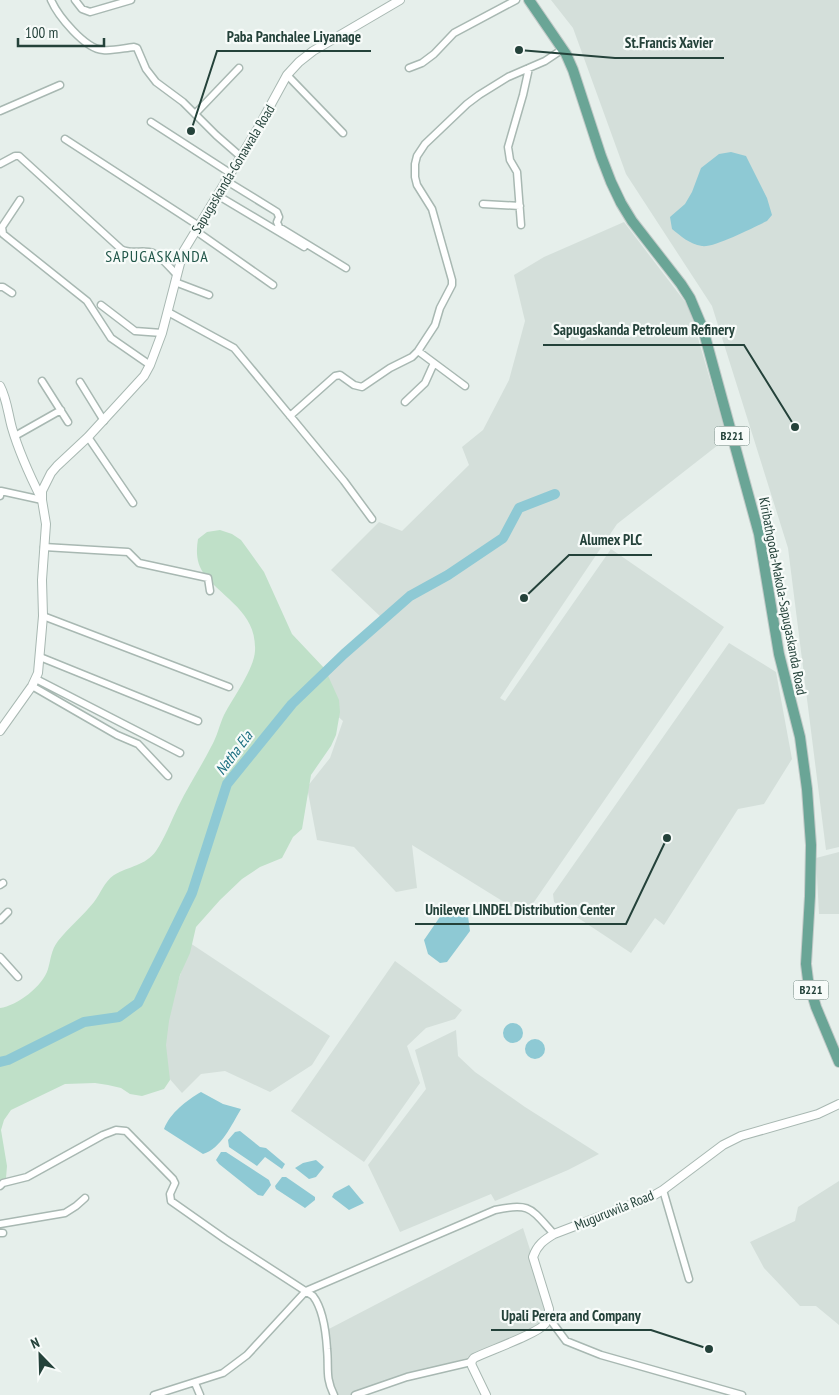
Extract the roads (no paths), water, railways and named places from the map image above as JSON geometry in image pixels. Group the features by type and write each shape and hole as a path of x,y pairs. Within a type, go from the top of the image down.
{"main road":[{"name":"Kiribathgoda-Makola-Sapugaskanda Road","path":"529,0 563,49 573,70 604,164 621,203 632,221 681,284 703,329 759,534 779,654 800,737 808,789 811,845 806,952 808,980 822,1022 839,1062"}],"street":[{"path":"51,0 62,20 91,47 102,50 137,48 146,69 156,82 183,102 240,156"},
{"path":"75,0 82,9 90,12 132,0"},
{"name":"Sapugaskanda-Gonawala Road","path":"0,732 36,679 40,657 43,616 46,524 42,491 51,473 104,421 137,384 150,365 162,333 183,252 287,75 313,51 400,0"},
{"path":"410,68 422,63 434,54 454,33 516,0"},
{"path":"290,416 335,376 340,375 354,385 362,387 418,352 435,325 440,308 451,287 452,280 432,209 417,185 415,178 417,156 425,144 467,104 496,83 553,57 563,49"},
{"path":"195,114 239,68"},
{"path":"521,225 517,172 510,160 508,147 529,68"},
{"path":"287,75 343,132"},
{"path":"0,111 60,85"},
{"path":"151,122 230,172"},
{"path":"65,139 198,228 273,285"},
{"path":"0,164 15,156 19,156 122,249 127,252 150,252 155,254 176,278 209,296"},
{"path":"225,180 277,212 279,227 346,268"},
{"path":"217,195 309,250"},
{"path":"20,200 2,227 3,234 87,301 111,338 150,365"},
{"path":"483,204 520,206"},
{"path":"0,287 12,293"},
{"path":"101,305 136,331 162,333"},
{"path":"168,312 234,348 344,481 372,520"},
{"path":"418,352 465,386"},
{"path":"404,402 425,383 434,363"},
{"path":"42,381 68,422"},
{"path":"80,382 104,421"},
{"path":"0,386 27,469 42,500"},
{"path":"15,436 61,410"},
{"path":"88,437 133,503"},
{"path":"0,493 42,500"},
{"path":"44,547 128,552 139,563 208,578 210,591"},
{"path":"43,616 229,687"},
{"path":"40,657 198,722"},
{"path":"36,679 180,753"},
{"path":"32,686 117,735 138,744 168,776"},
{"path":"0,920 8,912"},
{"path":"0,958 18,977"},
{"name":"Muguruwila Road","path":"549,1318 549,1309 534,1257 536,1249 542,1241 554,1234 651,1197 723,1145 741,1136 818,1114 839,1104"},
{"path":"0,1186 3,1183 27,1177 102,1135 122,1130 126,1131 175,1183 170,1194 171,1201 225,1239 313,1296 321,1308 327,1348 327,1378 334,1395"},
{"path":"663,1190 688,1279"},
{"path":"0,1224 64,1213 85,1198"},
{"path":"154,1395 224,1373 247,1355 306,1290 495,1210 515,1205 530,1209 554,1234"},
{"path":"355,1395 407,1376 471,1362 474,1358 544,1325 549,1318 566,1341 601,1355 742,1395"},
{"path":"471,1362 486,1395"},
{"path":"196,1383 200,1395"}],"water":[{"path":"731,152 746,156 767,198 772,215 767,221 724,241 708,246 693,243 672,229 670,217 685,204 692,192 701,168 719,154"},
{"path":"456,908 468,916 470,931 447,962 440,963 428,954 424,940 444,911"},
{"path":"513,1023 520,1026 523,1033 520,1040 513,1043 506,1040 503,1033 506,1026"},
{"path":"535,1039 542,1042 545,1049 542,1056 535,1059 528,1056 525,1049 528,1042"},
{"path":"201,1092 223,1104 241,1109 221,1142 203,1154 164,1129 170,1118 180,1108"},
{"path":"240,1131 260,1147 266,1148 285,1164 282,1169 265,1157 257,1166 229,1147 228,1140 235,1132"},
{"path":"221,1152 226,1152 269,1180 271,1185 263,1196 258,1195 219,1164 216,1160"},
{"path":"316,1160 324,1167 316,1177 309,1179 295,1168 303,1163"},
{"path":"282,1177 286,1177 315,1197 315,1200 305,1208 276,1189 275,1186"},
{"path":"349,1185 364,1203 349,1210 332,1197 334,1193"}],"waterway":[{"name":"Natha Ela","path":"0,1062 8,1060 84,1022 119,1017 138,1003 192,893 227,784 292,704 344,654 410,596 448,575 503,538 519,508 555,494"}],"place":[{"name":"St.Francis Xavier","path":"519,50"},
{"name":"Paba Panchalee Liyanage","path":"191,131"},
{"name":"Sapugaskanda Petroleum Refinery","path":"795,427"},
{"name":"Alumex PLC","path":"524,598"},
{"name":"Unilever LINDEL Distribution Center","path":"667,838"},
{"name":"Upali Perera and Company","path":"709,1349"}],"district":[{"name":"SAPUGASKANDA","path":"157,256"}]}
